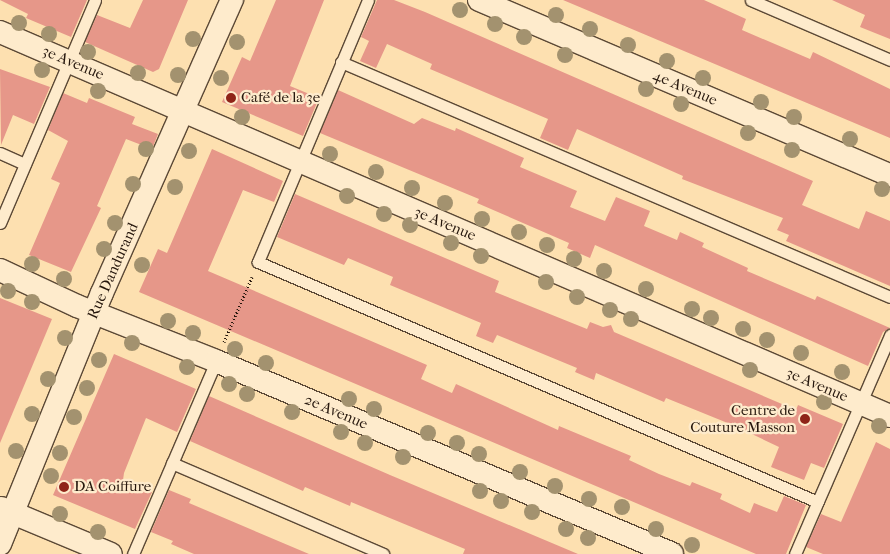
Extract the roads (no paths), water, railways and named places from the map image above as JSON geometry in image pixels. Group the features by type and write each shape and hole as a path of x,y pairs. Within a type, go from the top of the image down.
{"street":[{"name":"Rue Dandurand","path":"0,544 7,510 185,111 232,0"},
{"name":"4e Avenue","path":"479,0 890,176"},
{"name":"3e Avenue","path":"0,32 890,416"},
{"name":"2e Avenue","path":"0,270 94,312 216,361 672,554"},
{"path":"7,510 111,554"}],"lane":[{"path":"0,223 95,0"},
{"path":"368,0 258,262 818,502"},
{"path":"750,0 890,60"},
{"path":"341,62 890,297"},
{"path":"0,153 25,164"},
{"path":"795,554 890,335"},
{"path":"133,554 216,361"},
{"path":"172,463 384,554"}],"place":[{"name":"Café de la 3e","path":"231,98"},
{"name":"Centre de Couture Masson","path":"805,419"},
{"name":"DA Coiffure","path":"64,487"}]}
